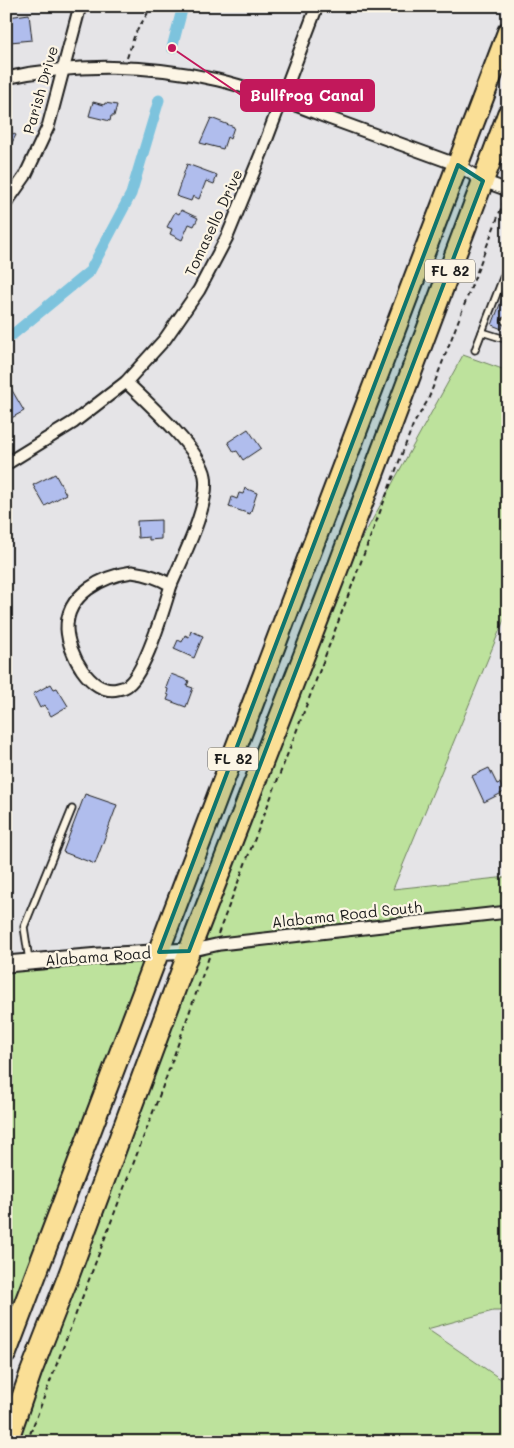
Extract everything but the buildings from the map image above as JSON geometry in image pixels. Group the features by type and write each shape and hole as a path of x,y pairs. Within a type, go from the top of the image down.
{"highway":[{"name":"FL 82","path":"6,1353 508,32"},
{"name":"FL 82","path":"7,1442 31,1372 190,951 336,573 508,114"}],"street":[{"name":"Parish Drive","path":"6,203 25,176 48,127 80,6"},
{"name":"Tomasello Drive","path":"6,464 74,422 126,382 164,339 199,290 227,237 316,6"},
{"path":"6,78 64,70 124,68 168,71 192,75 243,87 281,100 458,165 483,181 508,190"},
{"path":"126,382 169,425 202,464 205,476 205,490 201,510 138,675 127,687 113,690 101,688 92,682 73,653 67,629 69,616 78,598 94,585 118,574 132,572 146,574 171,585"},
{"name":"Alabama Road South","path":"190,951 220,944 508,912"},
{"name":"Alabama Road","path":"6,964 190,951"}],"lane":[{"path":"475,350 482,332 492,316 496,305 496,294 506,274 508,265"},
{"path":"500,284 507,286"},
{"path":"496,294 503,296"},
{"path":"482,332 507,339"},
{"path":"30,962 24,927 72,809"}],"path":[{"path":"124,68 135,34 152,6"},
{"path":"224,916 310,696 412,425 428,400 502,206"},
{"path":"27,1442 166,1078 210,954"}],"highlighted area":[{"path":"458,165 483,181 189,951 159,952"}],"green space":[{"path":"463,355 508,371 508,610 393,889 508,877 508,1311 493,1311 427,1329 508,1384 508,1442 13,1442 342,575"},
{"path":"150,958 6,1336 6,970"}],"waterway":[{"path":"172,48 183,6"},
{"path":"6,340 90,271 131,194 159,100"}],"place":[{"name":"Bullfrog Canal","path":"172,48"}]}
